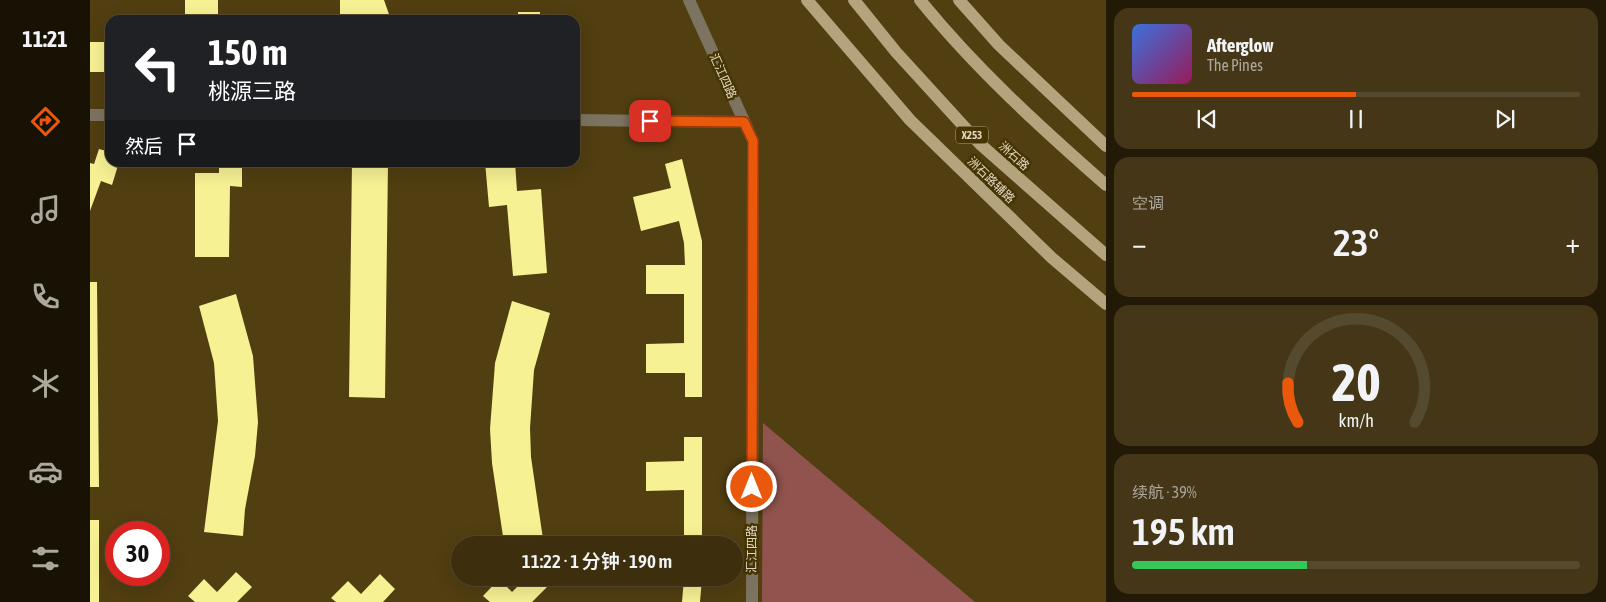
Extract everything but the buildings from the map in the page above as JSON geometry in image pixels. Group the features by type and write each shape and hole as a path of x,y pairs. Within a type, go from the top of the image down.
{"main road":[{"name":"洲石路辅路","path":"807,0 910,120 1052,258 1106,304"},
{"name":"洲石路","path":"854,0 896,52 980,144 1106,255"},
{"path":"920,0 982,71 1037,124 1106,184"},
{"path":"959,0 998,45 1106,146"}],"street":[{"name":"汇江四路","path":"688,0 753,141 752,602"},
{"path":"90,115 105,115"},
{"path":"580,120 744,122"}],"shaded area":[{"path":"763,423 975,602 762,602"}],"route":[{"path":"650,121 744,122 753,141 752,487"}]}
